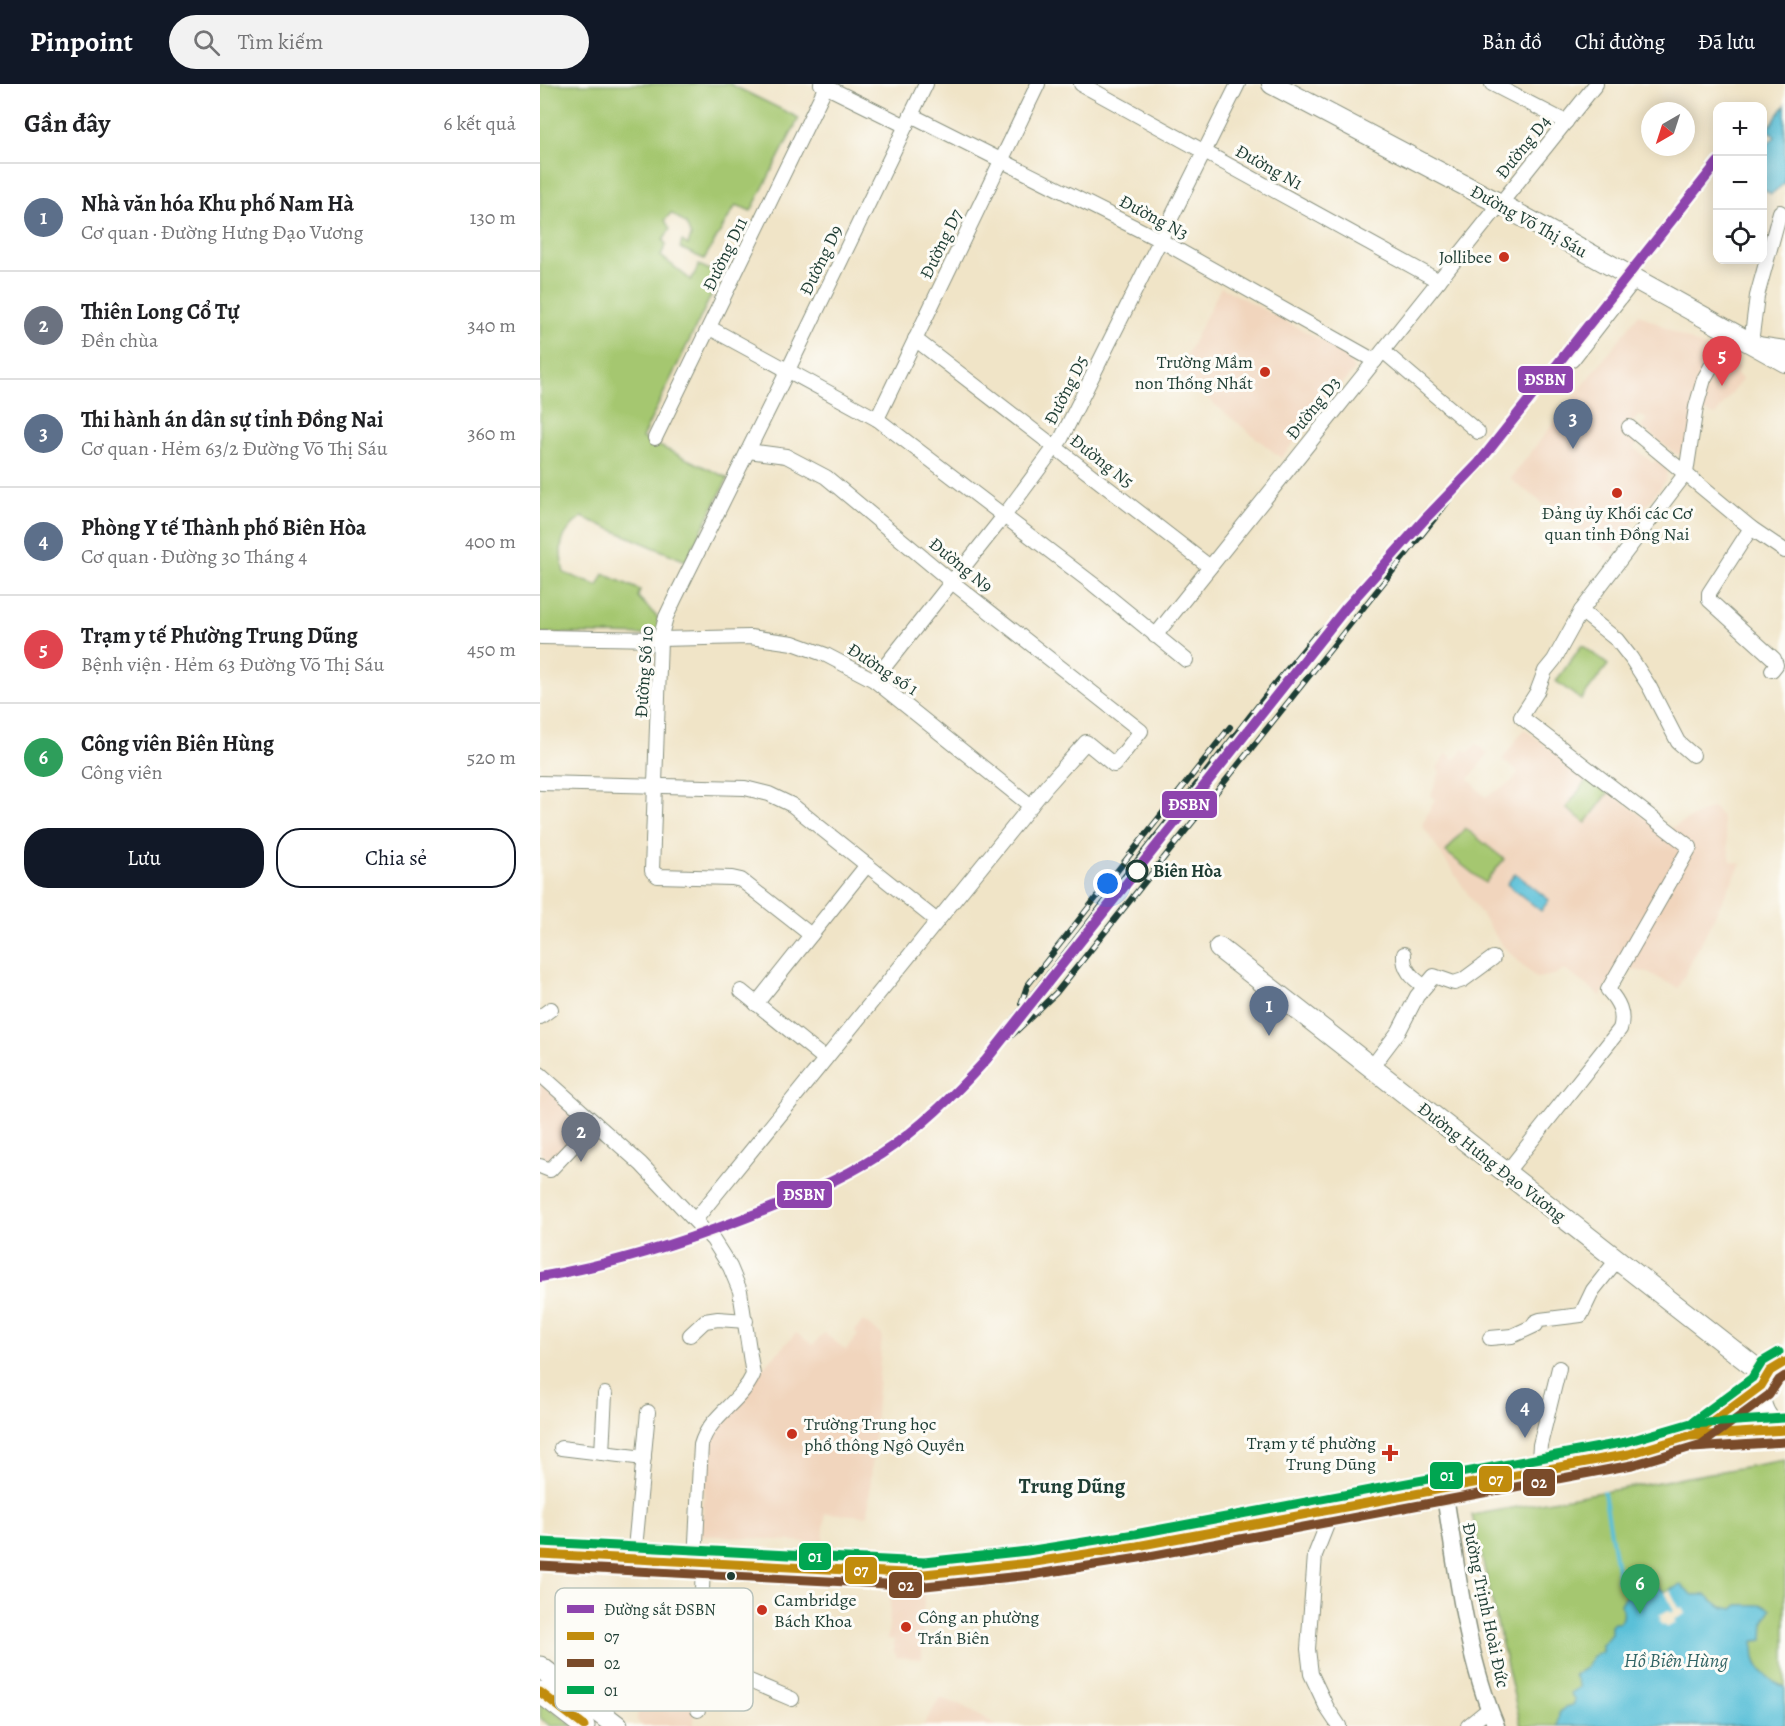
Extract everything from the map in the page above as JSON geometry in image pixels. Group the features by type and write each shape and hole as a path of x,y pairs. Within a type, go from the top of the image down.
{"main road":[{"name":"Đường Võ Thị Sáu","path":"1272,84 1500,204 1785,362"},
{"name":"Đường Hưng Đạo Vương","path":"1219,948 1617,1260 1763,1381"},
{"path":"1696,1434 1763,1381 1774,1368 1785,1362"},
{"path":"1763,1381 1760,1403 1764,1413 1771,1422 1785,1430"},
{"path":"540,1554 887,1573 952,1572 1039,1562 1444,1490 1629,1454 1696,1434 1785,1430"},
{"path":"540,1667 555,1678"},
{"path":"540,1692 555,1704"},
{"path":"565,1711 584,1726"},
{"path":"597,1711 617,1726"}],"street":[{"name":"Đường D9","path":"748,451 926,84"},
{"name":"Đường D7","path":"877,419 1038,84"},
{"name":"Đường N1","path":"1081,84 1439,281"},
{"name":"Đường D5","path":"874,680 1004,516 1067,429 1238,84"},
{"path":"1492,84 1566,122"},
{"name":"Đường D4","path":"1500,204 1596,84"},
{"name":"Đường N3","path":"824,85 1002,159 1379,356 1478,432"},
{"name":"Đường D11","path":"655,438 710,328 824,85"},
{"name":"Đường D3","path":"1155,636 1500,204"},
{"path":"1744,340 1780,212"},
{"path":"1572,360 1635,279"},
{"path":"710,328 877,419 1186,660"},
{"name":"Đường N5","path":"915,339 1210,567"},
{"path":"1506,1173 1620,1029 1620,1007 1608,990 1690,847 1521,717 1581,611 1686,473 1696,407 1704,379 1717,356 1744,340 1785,348"},
{"path":"1629,427 1751,528 1785,551"},
{"name":"Đường N9","path":"748,451 786,456 826,477 952,582 1141,731 1114,765 1086,742 1031,806"},
{"name":"Đường Số 10","path":"748,451 666,617 660,639 652,871 658,876 741,880 811,935"},
{"path":"1751,528 1709,593 1709,600 1774,659 1776,665 1772,670"},
{"path":"1581,611 1617,640 1649,687 1678,742 1694,755"},
{"name":"Đường số 1","path":"540,637 660,639 750,637 793,643 826,655 874,680 1031,806"},
{"path":"540,783 745,788 769,794 786,801 937,921"},
{"path":"695,1220 1031,806"},
{"path":"756,1004 867,865"},
{"path":"1404,954 1410,975 1424,986"},
{"path":"1371,1068 1404,1024 1409,1009 1434,975 1454,983 1463,980 1492,958"},
{"path":"741,991 825,1059"},
{"path":"540,1074 659,1181 713,1240 734,1274 743,1302 753,1375 703,1436 700,1454 699,1588"},
{"path":"540,1166 550,1170 595,1123"},
{"path":"1490,1338 1512,1336 1536,1325 1535,1322 1539,1320 1581,1315 1593,1290 1617,1260"},
{"path":"690,1335 705,1321 718,1319 746,1321"},
{"path":"1538,1472 1540,1445 1558,1368"},
{"path":"602,1453 605,1394"},
{"path":"634,1559 648,1412"},
{"path":"561,1448 644,1458"},
{"name":"Đường Trịnh Hoài Đức","path":"1444,1490 1470,1642 1496,1726"},
{"path":"1334,1508 1315,1555 1308,1649 1311,1674 1327,1708 1339,1726"},
{"path":"753,1682 792,1699"},
{"path":"1468,1726 1489,1709"}],"shaded area":[{"name":"Trường Mầm non Thống Nhất","path":"1221,287 1340,350 1354,370 1327,402 1319,401 1303,421 1304,430 1281,458 1177,374"},
{"path":"1639,314 1713,352 1686,454 1676,454 1641,427 1647,419 1639,415 1625,432 1638,442 1634,448 1653,463 1657,459 1667,467 1666,480 1610,553 1510,479"},
{"path":"1723,358 1739,367 1736,373 1742,379 1716,415 1700,410 1702,395"},
{"path":"1524,729 1589,777 1586,823 1609,792 1687,848 1601,996 1565,970 1554,975 1536,978 1501,944 1422,825 1435,799 1431,796 1440,772 1437,768 1447,753 1454,760 1464,749 1469,752 1477,744 1488,754 1469,779 1485,797 1512,782 1518,772 1502,760"},
{"path":"1713,807 1722,817 1731,861 1741,864 1678,988 1647,972 1624,969 1692,849 1669,829"},
{"path":"540,1080 589,1123 551,1163 540,1153"},
{"name":"Trường Trung học phổ thông Ngô Quyền","path":"863,1321 882,1335 868,1516 825,1513 823,1543 701,1535 708,1437 757,1374 796,1333 813,1345 824,1333 846,1350 858,1335 855,1331"},
{"name":"Công an phường Trấn Biên","path":"891,1591 924,1594 922,1659 896,1657 894,1653 894,1640 888,1639"},
{"path":"940,1698 961,1705 997,1726 923,1726"},
{"path":"638,1711 694,1711 693,1726 643,1726 637,1721"}],"green space":[{"path":"540,84 730,84 799,118 751,211 736,205 704,259 680,248 682,241 688,245 691,236 686,224 671,213 665,220 670,229 663,241 666,244 661,256 691,280 699,265 721,275 642,438 728,478 686,561 582,517 569,529 562,542 561,556 564,573 598,586 604,574 640,590 638,597 660,620 657,635 540,633"},
{"path":"1582,645 1608,665 1581,700 1556,681"},
{"path":"1589,777 1609,792 1586,823 1566,808"},
{"path":"1465,828 1504,859 1485,883 1446,852"},
{"path":"1785,1460 1785,1726 1521,1726 1472,1515"},
{"path":"540,1700 573,1726 551,1726 540,1718"}],"water":[{"path":"1785,105 1785,183 1771,194 1767,192 1767,144 1775,137 1768,129"},
{"path":"1515,873 1549,900 1541,911 1507,884"},
{"name":"Hồ Biên Hùng","path":"1645,1577 1665,1592 1681,1585 1693,1595 1706,1595 1722,1607 1733,1609 1738,1605 1755,1605 1771,1609 1764,1621 1763,1640 1753,1643 1759,1667 1776,1683 1785,1687 1785,1726 1558,1726 1559,1712 1573,1705 1575,1700 1570,1693 1580,1687 1574,1675 1586,1668 1593,1656 1602,1652 1602,1645 1611,1634 1611,1626 1622,1619 1621,1604 1628,1592 1619,1581 1638,1581"}],"pier":[{"path":"1670,1590 1679,1608 1682,1607 1685,1614 1674,1620 1676,1623 1666,1628 1662,1626 1659,1615 1669,1610 1670,1613 1674,1611 1665,1592"}],"waterway":[{"path":"1604,1492 1619,1581"}],"railway":[{"path":"986,1060 1056,993 1478,464"},
{"path":"997,1043 1014,1018 1271,689 1314,637 1345,609"},
{"path":"1021,1004 1027,986 1230,727"}],"rail line":[{"name":"ĐSBN","path":"540,1277 618,1260 669,1245 720,1228 798,1197 849,1173 881,1154 937,1110 986,1060 1345,609 1425,519 1478,464 1713,168"}],"transit line":[{"name":"01","path":"541,1542 924,1562 1027,1551 1135,1534 1626,1442 1691,1423 1752,1378 1762,1362 1779,1352"},
{"name":"07","path":"540,1554 924,1574 1029,1563 1137,1546 1629,1454 1696,1434 1761,1386 1770,1371 1785,1362"},
{"name":"02","path":"540,1566 925,1586 1031,1575 1139,1558 1632,1465 1702,1444 1769,1395 1779,1380 1785,1376"},
{"name":"01","path":"1691,1424 1784,1418"},
{"name":"07","path":"1692,1436 1785,1430"},
{"name":"02","path":"1693,1448 1785,1442"},
{"name":"07","path":"540,1692 555,1704"},
{"name":"07","path":"565,1711 584,1726"}],"place":[{"name":"Jollibee","path":"1504,257"},
{"name":"Trường Mầm non Thống Nhất","path":"1265,372"},
{"name":"Trạm y tế Phường Trung Dũng","path":"1722,386"},
{"name":"Thi hành án dân sự tỉnh Đồng Nai","path":"1573,449"},
{"name":"Đảng ủy Khối các Cơ quan tỉnh Đồng Nai","path":"1617,493"},
{"name":"Biên Hòa","path":"1137,871"},
{"name":"Nhà văn hóa Khu phố Nam Hà","path":"1269,1036"},
{"name":"Thiên Long Cổ Tự","path":"581,1162"},
{"name":"Trường Trung học phổ thông Ngô Quyền","path":"792,1434"},
{"name":"Phòng Y tế Thành phố Biên Hòa","path":"1525,1438"},
{"name":"Trạm y tế phường Trung Dũng","path":"1390,1453"},
{"name":"Cambridge Bách Khoa","path":"762,1610"},
{"name":"Công viên Biên Hùng","path":"1640,1614"},
{"name":"Công an phường Trấn Biên","path":"906,1627"}],"district":[{"name":"Trung Dũng","path":"1072,1486"}]}
